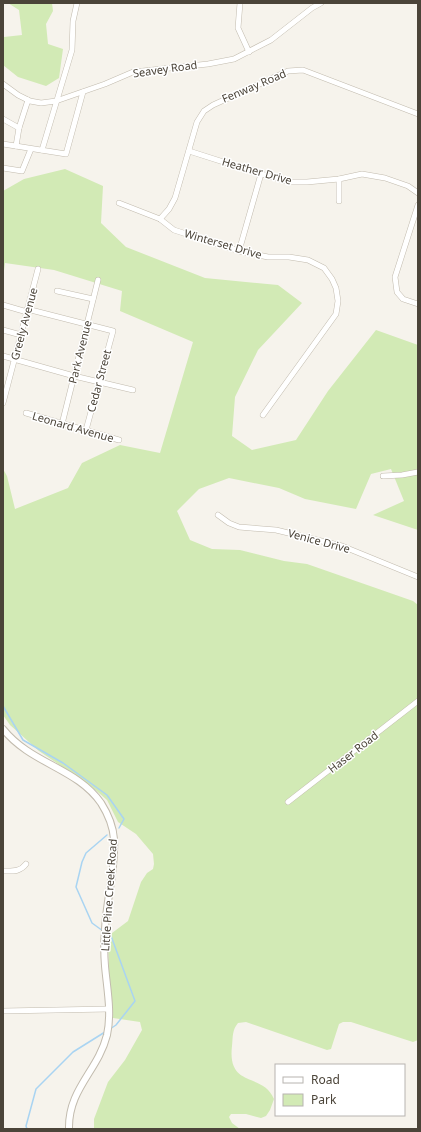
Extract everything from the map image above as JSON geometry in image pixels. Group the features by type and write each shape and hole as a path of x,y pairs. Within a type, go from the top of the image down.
{"street":[{"path":"42,150 72,50 73,21 77,3"},
{"path":"240,3 238,28 249,52"},
{"name":"Seavey Road","path":"3,84 18,95 32,102 41,103 56,101 83,92 133,72 208,64 234,59 271,40 312,8 321,3"},
{"name":"Fenway Road","path":"160,219 169,209 175,198 197,122 204,112 212,104 288,71 303,70 418,114"},
{"path":"3,144 66,154 83,92"},
{"path":"16,146 19,128 28,100"},
{"path":"3,120 19,128"},
{"path":"3,168 22,171 31,149"},
{"name":"Heather Drive","path":"189,151 291,182 339,179 362,174 385,178 408,186 418,193"},
{"path":"240,251 261,174"},
{"path":"339,179 339,201"},
{"name":"Winterset Drive","path":"119,203 160,219 174,230 240,251 268,257 289,257 308,260 324,268 336,288 338,301 336,314 262,415"},
{"path":"418,205 395,277 397,292 403,299 418,304"},
{"name":"Greely Avenue","path":"3,402 38,269"},
{"name":"Park Avenue","path":"62,424 98,280"},
{"path":"57,291 93,300"},
{"path":"3,305 87,324"},
{"name":"Cedar Street","path":"86,430 113,331 87,324"},
{"path":"3,330 21,335"},
{"path":"3,356 74,376 133,390"},
{"name":"Leonard Avenue","path":"26,413 119,440"},
{"path":"383,476 418,472"},
{"name":"Venice Drive","path":"218,515 229,524 239,527 276,530 342,546 418,577"},
{"name":"Haser Road","path":"288,802 418,701"},
{"name":"Little Pine Creek Road","path":"3,729 15,743 26,751 82,783 96,795 106,812 113,831 114,849 105,928 105,965 109,1009 107,1035 101,1051 74,1099 69,1117 69,1129"},
{"path":"3,871 22,869 26,864"},
{"path":"3,1011 109,1009"}],"green space":[{"path":"8,3 52,3 53,11 46,24 48,44 63,49 59,78 46,86 18,77 3,65 4,37 22,35 19,10"},
{"path":"65,169 103,186 101,223 126,247 205,278 278,285 302,303 258,350 235,397 232,436 252,450 296,440 328,391 376,330 418,345 418,530 373,515 404,501 391,469 371,474 356,509 305,499 279,488 229,478 199,489 177,511 190,540 212,549 240,550 284,561 307,564 413,601 418,605 418,1040 413,1042 351,1022 343,1022 339,1024 331,1049 327,1050 246,1022 238,1023 234,1031 232,1046 232,1060 235,1069 240,1075 262,1085 269,1091 274,1099 266,1116 261,1118 246,1114 231,1114 229,1117 232,1123 240,1129 94,1129 94,1119 108,1082 125,1060 142,1030 140,1022 113,1018 109,974 108,936 128,921 141,882 147,873 153,869 153,854 136,834 118,822 107,800 92,787 39,751 10,725 3,715 3,469 7,476 15,509 68,488 82,463 120,445 160,453 193,342 120,311 122,291 54,270 5,263 3,278 3,191 24,179"}],"waterway":[{"path":"3,706 23,740 63,763 107,795 124,819 119,828"},
{"path":"103,931 92,923 76,887 82,862 86,853 107,835"},
{"path":"106,933 111,936 135,1001 116,1025 110,1029"},
{"path":"27,1129 26,1126 36,1089 73,1052 105,1032"}]}
